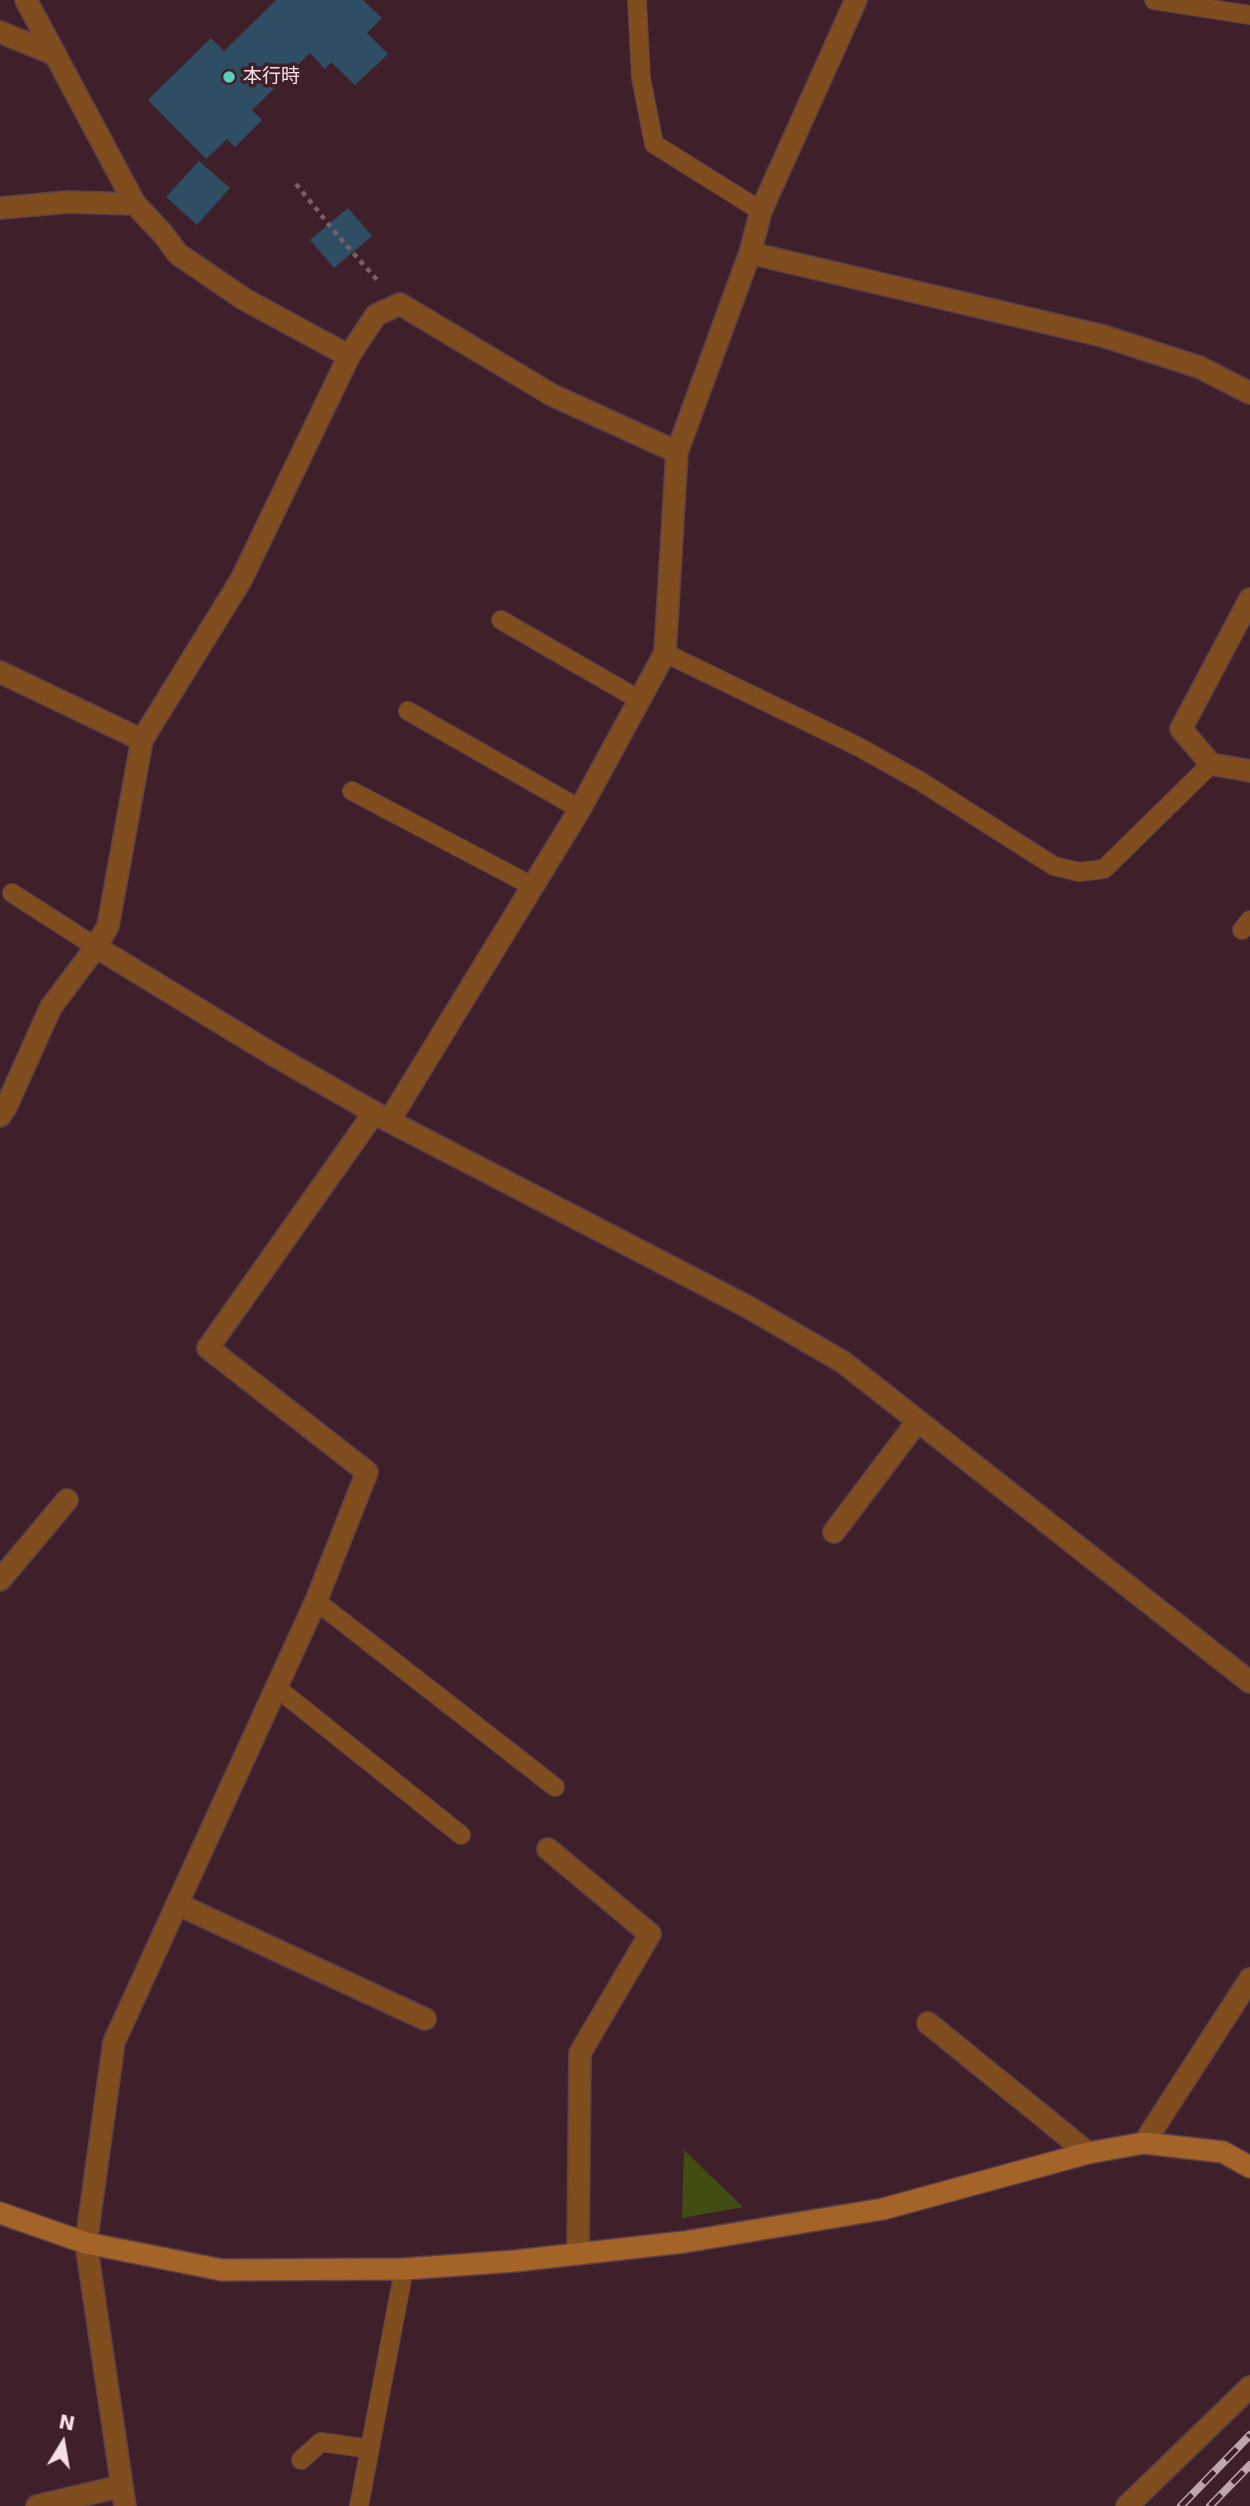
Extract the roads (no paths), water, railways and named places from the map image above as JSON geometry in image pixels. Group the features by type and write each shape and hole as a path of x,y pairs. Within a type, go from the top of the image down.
{"street":[{"path":"26,0 135,204 178,254 244,299 349,356"},
{"path":"37,2506 123,2496 86,2243 114,2042 316,1601 367,1472 208,1348 381,1117 534,887 665,653 677,452 750,253 761,211 856,0"},
{"path":"0,32 56,55"},
{"path":"0,208 68,202 135,204"},
{"path":"750,253 1103,336 1199,367 1250,393"},
{"path":"0,1115 51,1007 96,947 108,926 142,740 241,580 349,356 376,315 400,304 552,395 677,452"},
{"path":"1250,599 1181,729 1211,764 1250,771"},
{"path":"0,672 142,740"},
{"path":"96,947 381,1117 748,1307 843,1362 1250,1682"},
{"path":"835,1532 918,1422"},
{"path":"0,1580 67,1500"},
{"path":"548,1849 650,1934 580,2053 578,2254"},
{"path":"177,1904 425,2019"},
{"path":"1144,2143 1250,1979"},
{"path":"928,2023 1088,2153"},
{"path":"0,2213 86,2243 222,2270 404,2269 684,2242 883,2209 1088,2153 1144,2143 1223,2152 1250,2167"},
{"path":"1127,2506 1250,2387"}],"lane":[{"path":"637,0 641,78 654,144 761,211"},
{"path":"1154,0 1250,15"},
{"path":"500,620 638,699"},
{"path":"665,653 857,746 920,780 1054,866 1079,872 1104,869 1211,764"},
{"path":"408,711 580,808"},
{"path":"352,791 534,887"},
{"path":"12,893 96,947"},
{"path":"316,1601 555,1787"},
{"path":"277,1688 461,1835"},
{"path":"359,2506 404,2269"},
{"path":"301,2460 321,2442 370,2449"}],"railway":[{"path":"1181,2506 1250,2435"},
{"path":"1210,2506 1250,2465"}],"place":[{"name":"本行時","path":"229,77"}]}
